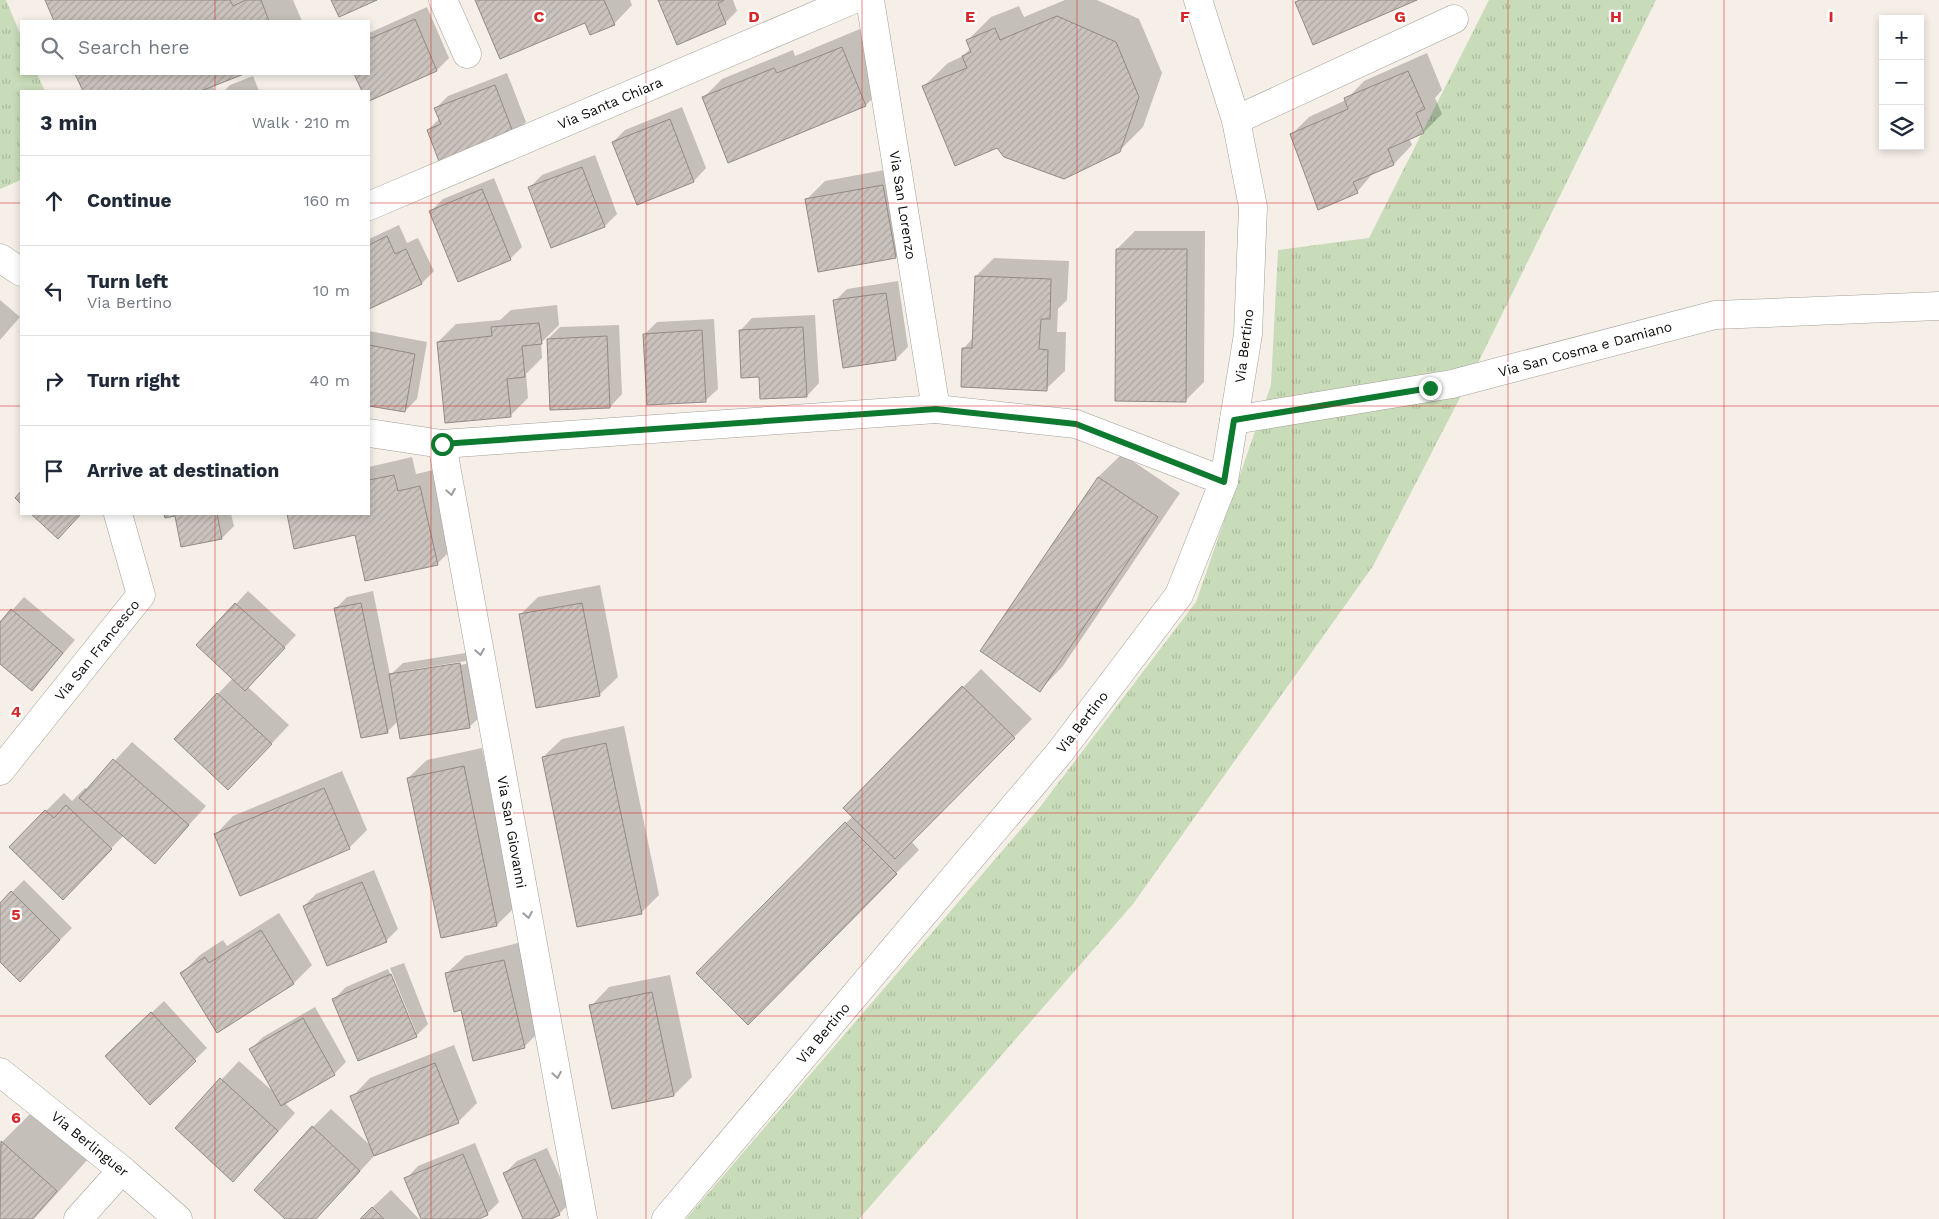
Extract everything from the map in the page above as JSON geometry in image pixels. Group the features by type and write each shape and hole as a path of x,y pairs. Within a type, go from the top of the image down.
{"street":[{"path":"443,0 467,54"},
{"name":"Via Santa Chiara","path":"370,206 852,0"},
{"name":"Via San Lorenzo","path":"870,0 936,409"},
{"name":"Via Bertino","path":"666,1219 1060,752 1179,595 1224,482 1248,334 1253,207 1236,120 1198,0"},
{"path":"1236,120 1454,19"},
{"path":"0,258 20,271"},
{"name":"Via San Cosma e Damiano","path":"1234,420 1452,384 1715,314 1939,306"},
{"path":"370,433 442,444 936,409 1076,424 1224,482"},
{"name":"Via San Giovanni","path":"442,444 583,1219"},
{"name":"Via San Francesco","path":"0,772 142,595 118,515"},
{"name":"Via Berlinguer","path":"0,1072 122,1170 178,1219"},
{"path":"78,1219 122,1170"}],"green space":[{"path":"0,0 6,0 20,34 20,75 37,75 45,90 20,90 20,180 0,189"},
{"path":"1489,0 1656,0 1480,359 1373,566 1133,904 859,1219 686,1219 1040,807 1196,602 1271,385 1278,250 1369,238"}],"building":[{"path":"45,0 230,0 233,6 246,0 261,0 269,20 54,20"},
{"path":"331,0 377,0 339,17"},
{"path":"475,0 604,0 615,25 590,35 585,23 500,59"},
{"path":"658,0 724,0 718,4 726,24 677,45"},
{"path":"1300,0 1417,0 1313,45 1295,2"},
{"path":"1057,16 1116,42 1139,97 1120,152 1064,179 1004,157 997,148 955,166 922,86 967,68 962,56 971,52 966,40 995,28 1000,40"},
{"path":"415,19 437,71 370,101 370,90 362,90 354,75 370,75 370,39"},
{"path":"842,47 866,106 728,163 702,97 774,68 777,73"},
{"path":"1408,71 1425,109 1416,113 1424,133 1388,149 1394,165 1353,182 1358,193 1318,210 1290,134 1348,109 1344,98"},
{"path":"75,75 241,75 204,90 83,90"},
{"path":"495,85 514,135 440,164 427,130 441,124 434,108"},
{"path":"670,119 694,182 637,205 612,142"},
{"path":"582,167 605,227 551,248 528,187"},
{"path":"883,185 896,258 818,272 805,199"},
{"path":"482,189 511,260 458,282 429,211"},
{"path":"387,236 395,254 406,249 422,284 370,309 370,244"},
{"path":"1116,249 1187,249 1186,402 1115,401"},
{"path":"975,276 1051,279 1050,319 1041,319 1039,349 1048,350 1047,391 961,387 962,348 972,348"},
{"path":"886,293 896,360 843,368 833,300"},
{"path":"539,323 542,344 522,346 525,377 507,379 511,417 445,423 437,342 492,336 491,327"},
{"path":"803,327 807,397 760,399 759,377 741,378 739,330"},
{"path":"702,330 706,402 647,405 643,334"},
{"path":"607,336 610,408 550,410 547,339"},
{"path":"370,345 415,354 405,412 370,406"},
{"path":"394,475 398,491 420,486 438,565 365,581 355,535 294,549 287,515 370,515 370,480"},
{"path":"1098,477 1158,517 1040,692 980,651"},
{"path":"20,492 20,503 15,498"},
{"path":"32,515 80,515 58,539"},
{"path":"164,515 217,515 222,539 181,547 175,516 165,518"},
{"path":"235,603 285,648 245,691 196,645"},
{"path":"361,603 388,733 361,738 334,608"},
{"path":"582,603 600,696 536,708 519,614"},
{"path":"11,609 63,653 32,691 0,664 0,622"},
{"path":"460,663 470,728 400,739 389,674"},
{"path":"962,686 1015,738 895,859 843,808"},
{"path":"217,693 272,744 228,790 174,739"},
{"path":"606,743 642,914 577,927 542,757"},
{"path":"113,759 189,825 155,864 79,798"},
{"path":"464,766 497,926 441,938 407,778"},
{"path":"324,788 350,849 240,896 214,834"},
{"path":"66,805 112,849 63,900 9,847 45,810 54,818"},
{"path":"845,822 897,874 748,1025 696,973"},
{"path":"362,882 387,942 327,966 303,906"},
{"path":"11,891 60,940 20,982 0,962 0,903"},
{"path":"261,930 294,984 217,1033 180,973 205,957 209,963"},
{"path":"504,960 525,1048 473,1061 461,1010 454,1012 445,973"},
{"path":"391,974 417,1037 358,1061 332,999"},
{"path":"652,992 674,1096 612,1109 589,1005"},
{"path":"151,1012 196,1061 150,1105 105,1056"},
{"path":"303,1018 335,1075 281,1106 249,1049"},
{"path":"435,1063 459,1123 374,1156 350,1096"},
{"path":"220,1078 278,1131 233,1182 175,1128"},
{"path":"312,1126 360,1171 316,1219 285,1219 254,1190"},
{"path":"1,1141 57,1191 32,1219 0,1219"},
{"path":"463,1154 488,1215 479,1219 421,1219 404,1178"},
{"path":"535,1159 560,1215 551,1219 523,1219 503,1173"},
{"path":"372,1207 384,1219 360,1219"}],"route":[{"path":"442,444 936,409 1076,424 1224,482 1234,420 1430,388"}]}
